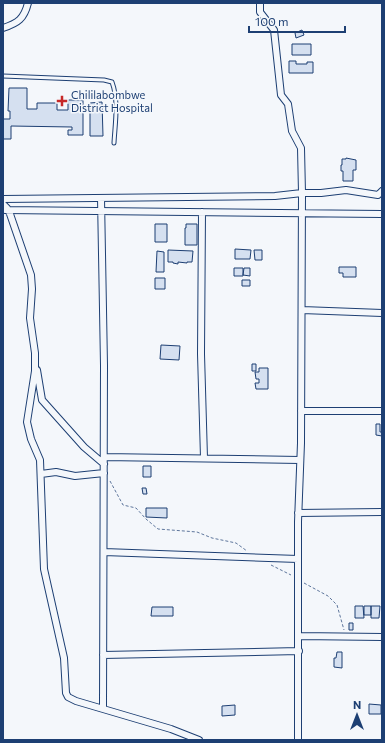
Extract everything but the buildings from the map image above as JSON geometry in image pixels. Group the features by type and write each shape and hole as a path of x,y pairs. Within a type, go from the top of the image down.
{"street":[{"path":"3,28 16,24 26,11 28,3"},
{"path":"260,3 260,12 274,30 281,95 288,104 292,131 301,148 302,310 298,512 298,740"},
{"path":"3,199 275,196 346,190 381,193"},
{"path":"101,198 104,464 106,475 103,708"},
{"path":"3,204 31,275 32,289 30,318 42,400 84,447 104,464"},
{"path":"5,210 382,214"},
{"path":"202,212 201,354 204,458"},
{"path":"302,310 382,313"},
{"path":"35,360 35,371 27,422 31,439 40,460 44,569 64,658 66,693 76,701 171,729 199,740"},
{"path":"301,411 382,411"},
{"path":"104,457 300,460"},
{"path":"41,474 56,472 75,476 106,475"},
{"path":"298,512 382,512"},
{"path":"104,552 298,559"},
{"path":"299,636 382,637"},
{"path":"103,655 299,651"}],"lane":[{"path":"3,76 104,80 112,82 116,105 114,143"}],"path":[{"path":"106,475 123,505 136,508 158,529 197,532 212,538 236,543 258,558"},
{"path":"271,565 328,596 337,604 346,637"}],"place":[{"name":"Chililabombwe District Hospital","path":"62,101"}]}
